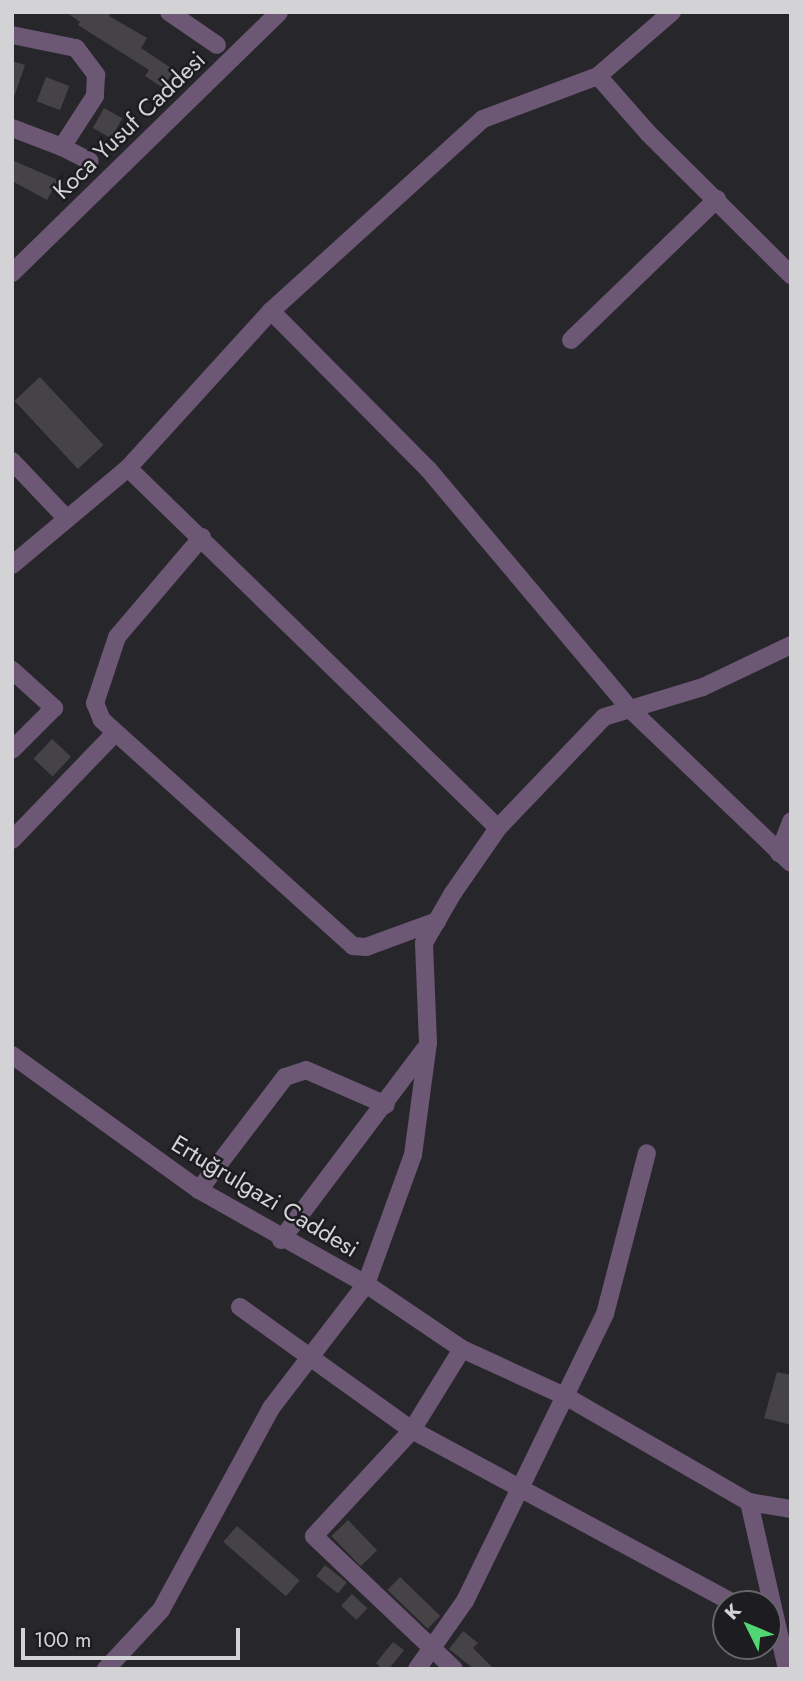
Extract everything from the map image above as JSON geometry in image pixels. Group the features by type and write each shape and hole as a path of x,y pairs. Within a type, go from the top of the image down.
{"street":[{"path":"169,12 217,45"},
{"name":"Koca Yusuf Caddesi","path":"12,273 279,12"},
{"path":"12,565 128,468 271,311 483,119 598,76 672,12"},
{"path":"12,35 76,48 96,75 95,96 62,147"},
{"path":"598,76 648,133 791,275"},
{"path":"12,128 90,161"},
{"path":"571,340 717,199"},
{"path":"271,311 428,469 631,710 785,858"},
{"path":"12,461 67,519"},
{"path":"128,468 202,537 498,828"},
{"path":"202,537 117,637 107,657 95,703 102,720 353,946 366,947 437,921"},
{"path":"106,1669 161,1610 271,1408 366,1284 413,1155 428,1043 424,943 498,828 604,717 703,687 791,645"},
{"path":"12,670 54,708 12,750"},
{"path":"12,840 115,733"},
{"path":"785,858 791,821"},
{"path":"281,1240 386,1105 428,1043"},
{"name":"Ertuğrulgazi Caddesi","path":"12,1055 199,1190 281,1240 366,1284 462,1349 567,1397 749,1502"},
{"path":"199,1190 285,1077 306,1070 386,1105"},
{"path":"416,1669 435,1648 465,1601 606,1314 647,1153"},
{"path":"240,1307 310,1360 412,1430 520,1491 712,1592"},
{"path":"454,1669 435,1648 314,1536 412,1430 462,1349"},
{"path":"770,1590 749,1502 791,1509"},
{"path":"782,1642 787,1669"}],"building":[{"path":"66,12 112,12 109,16 147,38 141,48 174,70 163,88 145,76 149,70 78,25 80,22"},
{"path":"12,61 25,65 14,97 12,97"},
{"path":"46,77 69,86 60,110 37,101"},
{"path":"104,108 122,118 111,138 93,128"},
{"path":"12,160 58,180 47,200 12,181"},
{"path":"40,377 103,445 78,469 14,401"},
{"path":"52,739 71,757 53,776 34,759"},
{"path":"777,1372 791,1375 791,1425 764,1418"},
{"path":"348,1520 377,1550 361,1566 331,1536"},
{"path":"237,1526 300,1580 286,1596 223,1542"},
{"path":"325,1565 347,1583 338,1594 316,1576"},
{"path":"400,1577 440,1616 428,1629 387,1590"},
{"path":"352,1594 367,1608 356,1620 341,1606"},
{"path":"463,1631 478,1643 473,1648 494,1669 474,1669 449,1649"},
{"path":"393,1642 404,1650 389,1669 382,1669 376,1663"}]}
